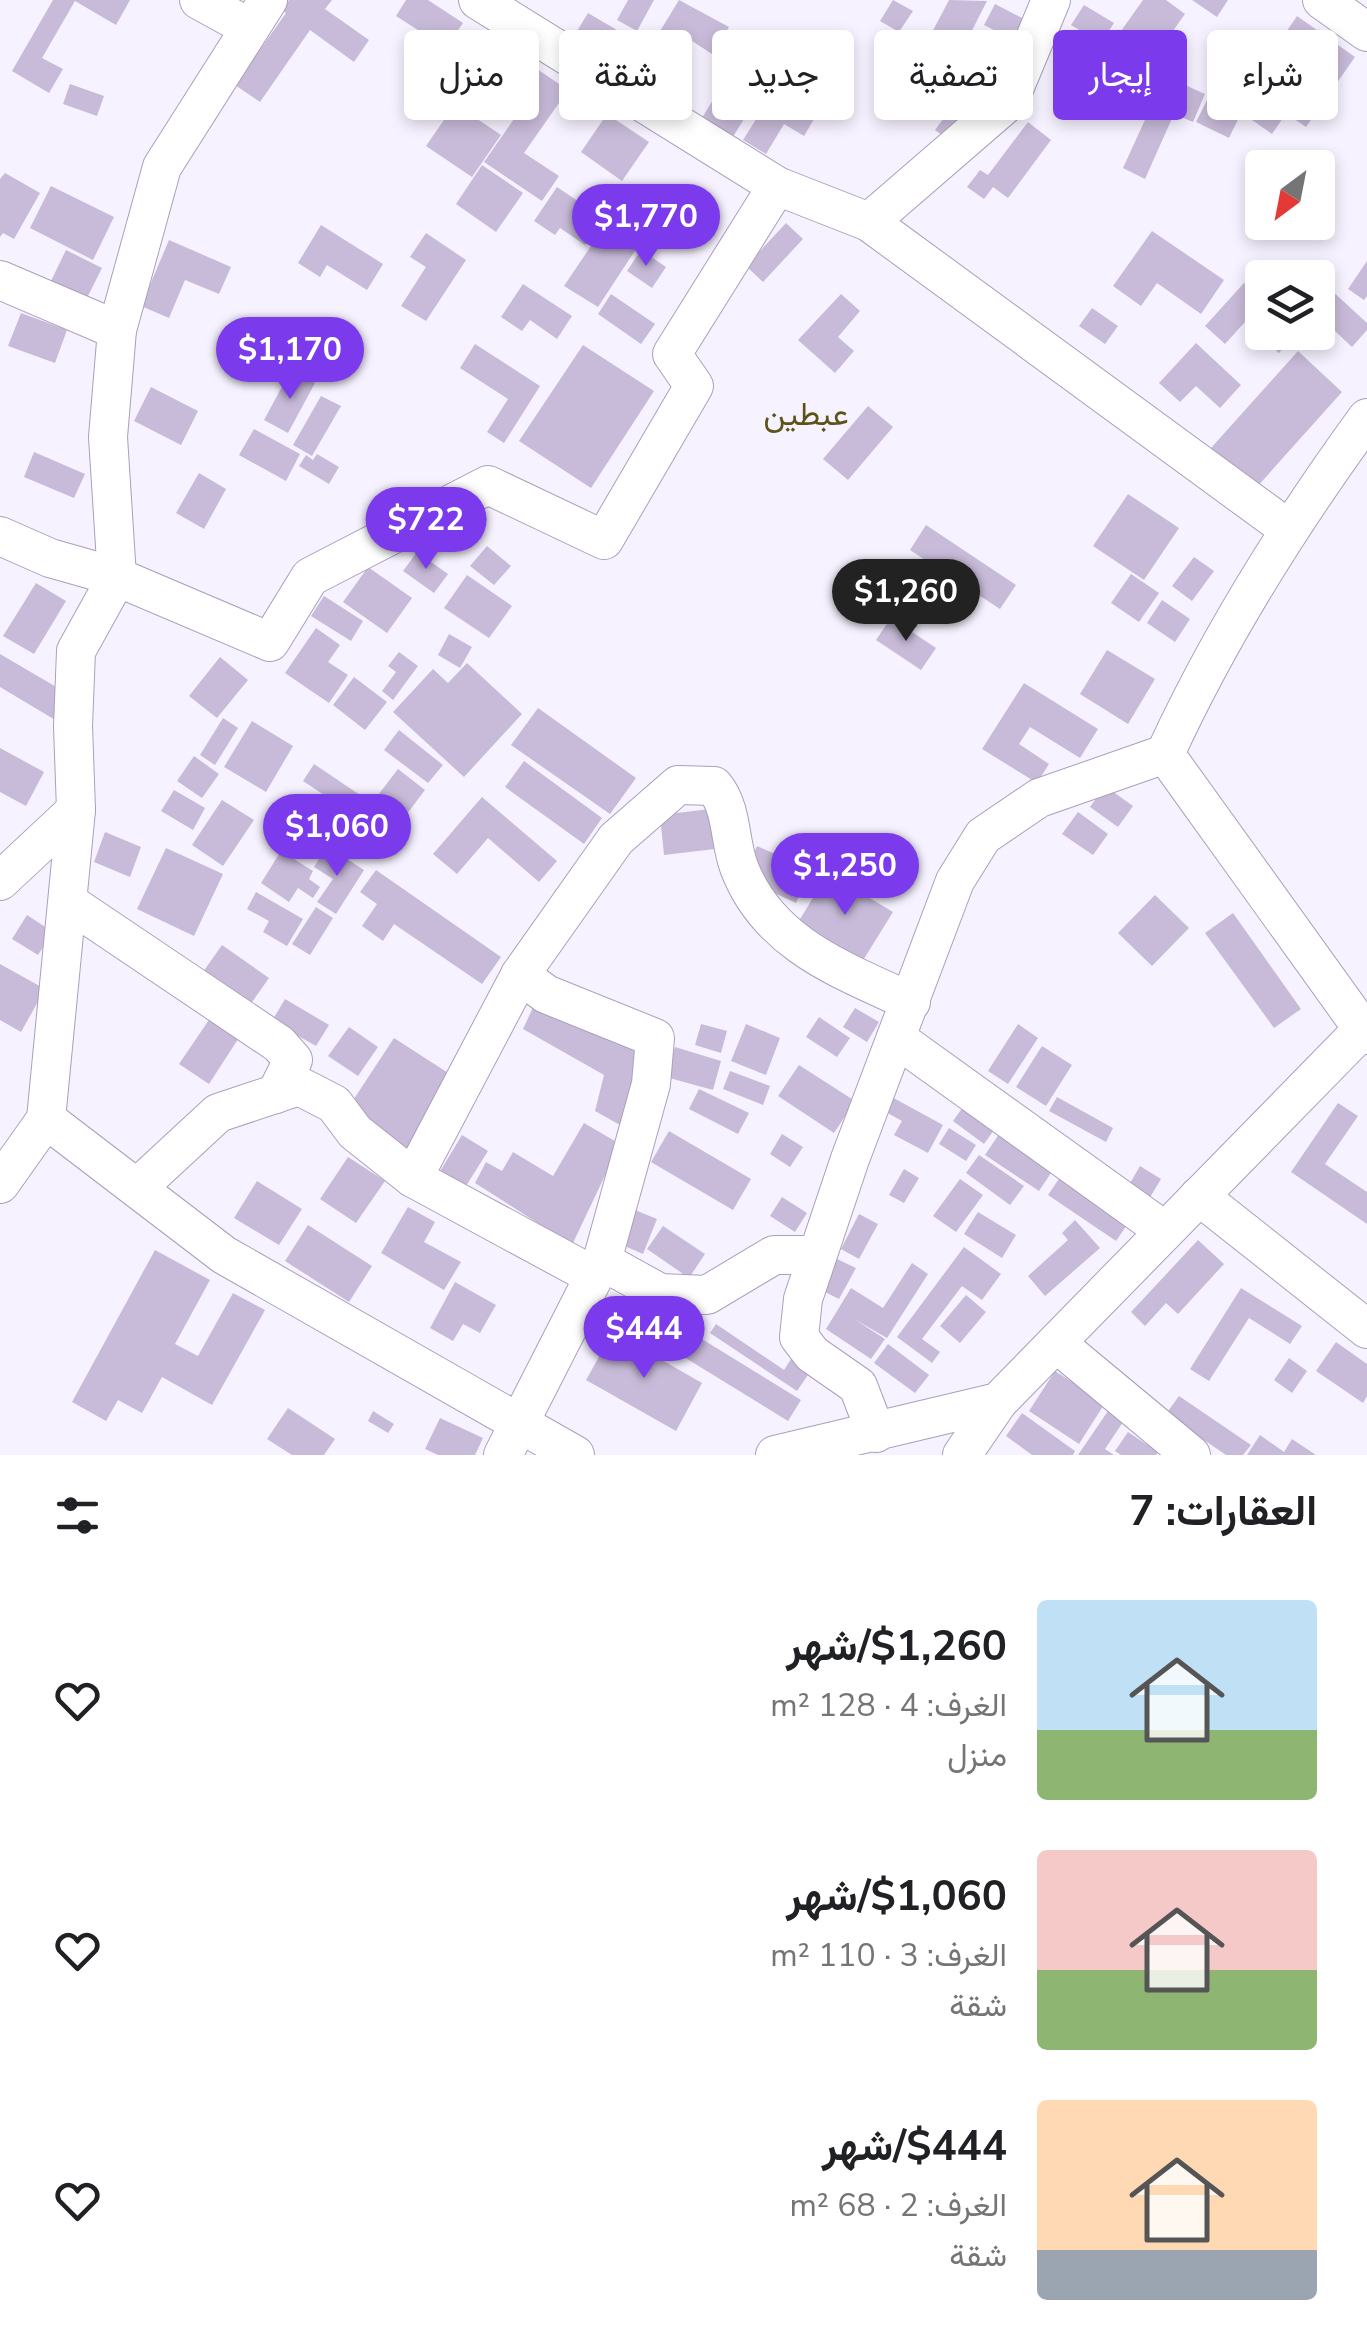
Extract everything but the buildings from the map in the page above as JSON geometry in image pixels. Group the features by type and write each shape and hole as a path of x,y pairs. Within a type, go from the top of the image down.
{"street":[{"path":"0,1184 46,1120 76,810 76,652 117,577 108,437 117,330 162,167 259,14 199,0"},
{"path":"478,0 777,186 869,222 1287,528"},
{"path":"869,222 1009,101 1051,0"},
{"path":"1322,0 1367,32"},
{"path":"0,536 50,558 117,577 270,642 310,577 488,485 604,540 694,386 672,354 777,186"},
{"path":"0,280 117,330"},
{"path":"876,1433 858,1386 812,1354 800,1337 803,1300 955,881 983,836 1040,798 1165,754 1189,701 1287,528 1367,418"},
{"path":"962,1455 998,1402 1365,1030 1165,754"},
{"path":"413,1178 520,974 616,838 678,785 714,786 724,798 737,864 756,905 807,954 911,1002"},
{"path":"0,880 76,810"},
{"path":"68,902 279,1044 293,1060 276,1094"},
{"path":"511,1438 598,1268 651,1084 655,1038 546,994 520,974"},
{"path":"896,1038 1165,1231"},
{"path":"137,1188 218,1112 299,1086 334,1104 355,1132 413,1178 598,1268 660,1293 707,1295 774,1255 817,1255"},
{"path":"46,1120 224,1254 511,1438 574,1455"},
{"path":"1199,1196 1367,1328"},
{"path":"1056,1342 1191,1455"},
{"path":"775,1455 998,1402"}],"district":[{"name":"عبطين","path":"806,414"}]}
